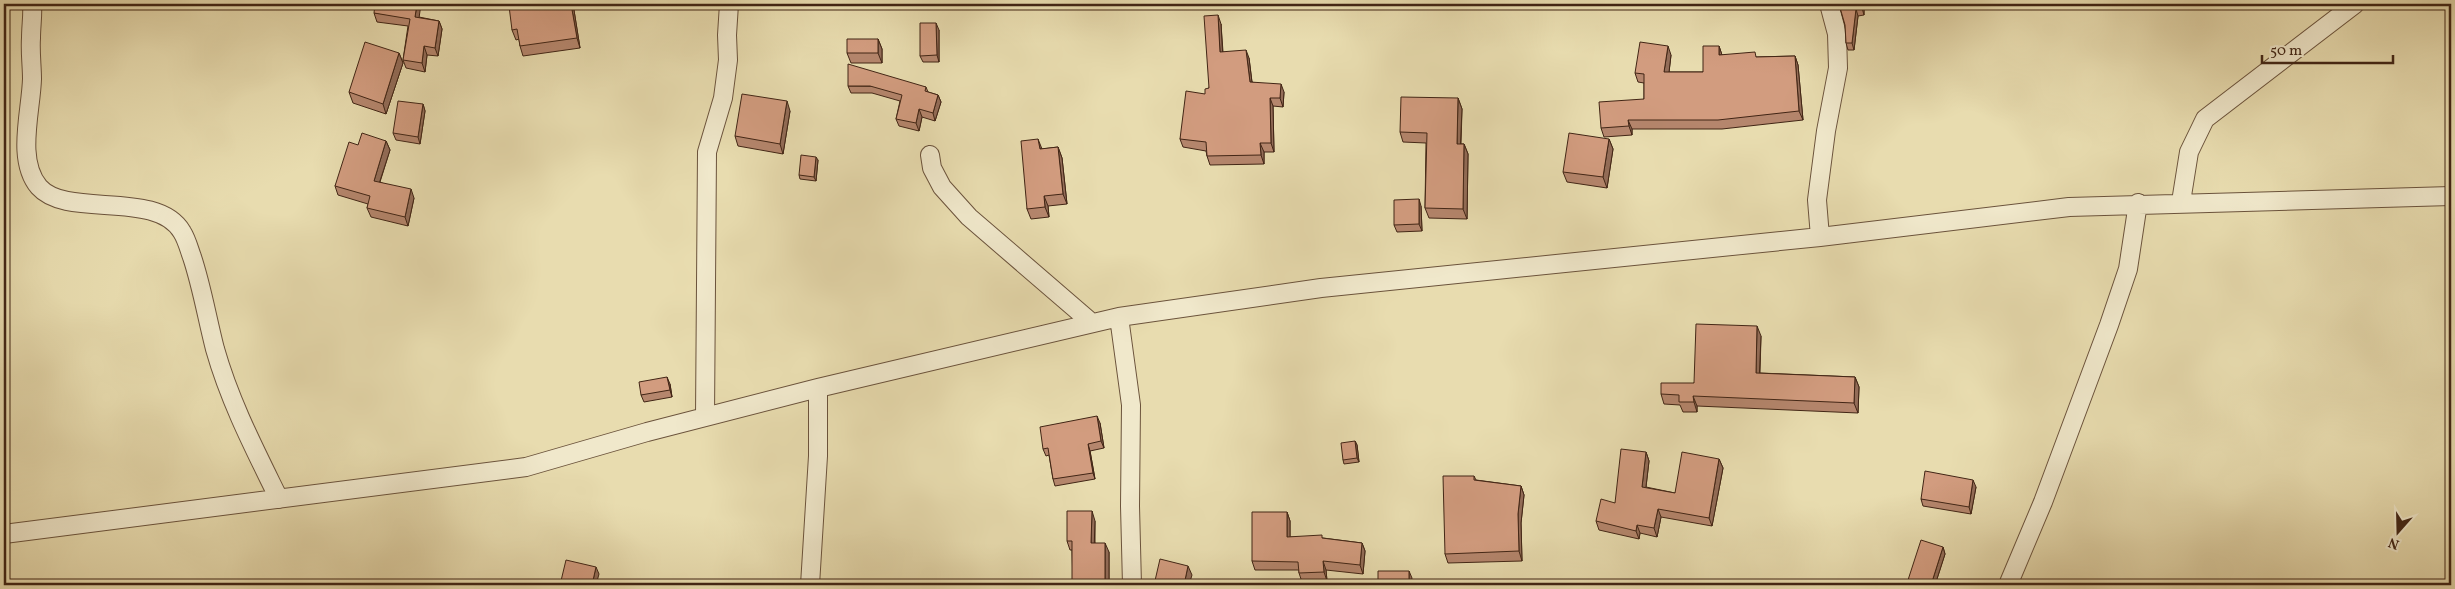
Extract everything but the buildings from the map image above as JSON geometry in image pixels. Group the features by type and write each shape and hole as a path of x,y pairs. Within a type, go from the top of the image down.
{"street":[{"path":"32,4 32,78 27,140 28,161 32,177 42,190 59,198 145,210 166,217 178,226 184,234 200,283 216,350 240,419 280,499"},
{"path":"705,417 707,152 723,98 728,60 729,4"},
{"path":"1820,237 1817,200 1826,131 1838,68 1837,34 1830,4"},
{"path":"2181,202 2189,152 2205,119 2355,4"},
{"path":"930,155 932,168 942,187 969,217 1092,323"},
{"path":"4,534 526,467 705,417 818,388 1092,323 1119,317 1321,288 1820,237 2068,206 2451,196"},
{"path":"2008,585 2043,502 2109,325 2128,269 2138,204"},
{"path":"1119,317 1131,405 1130,506 1132,585"},
{"path":"810,585 818,456 818,388"}]}
